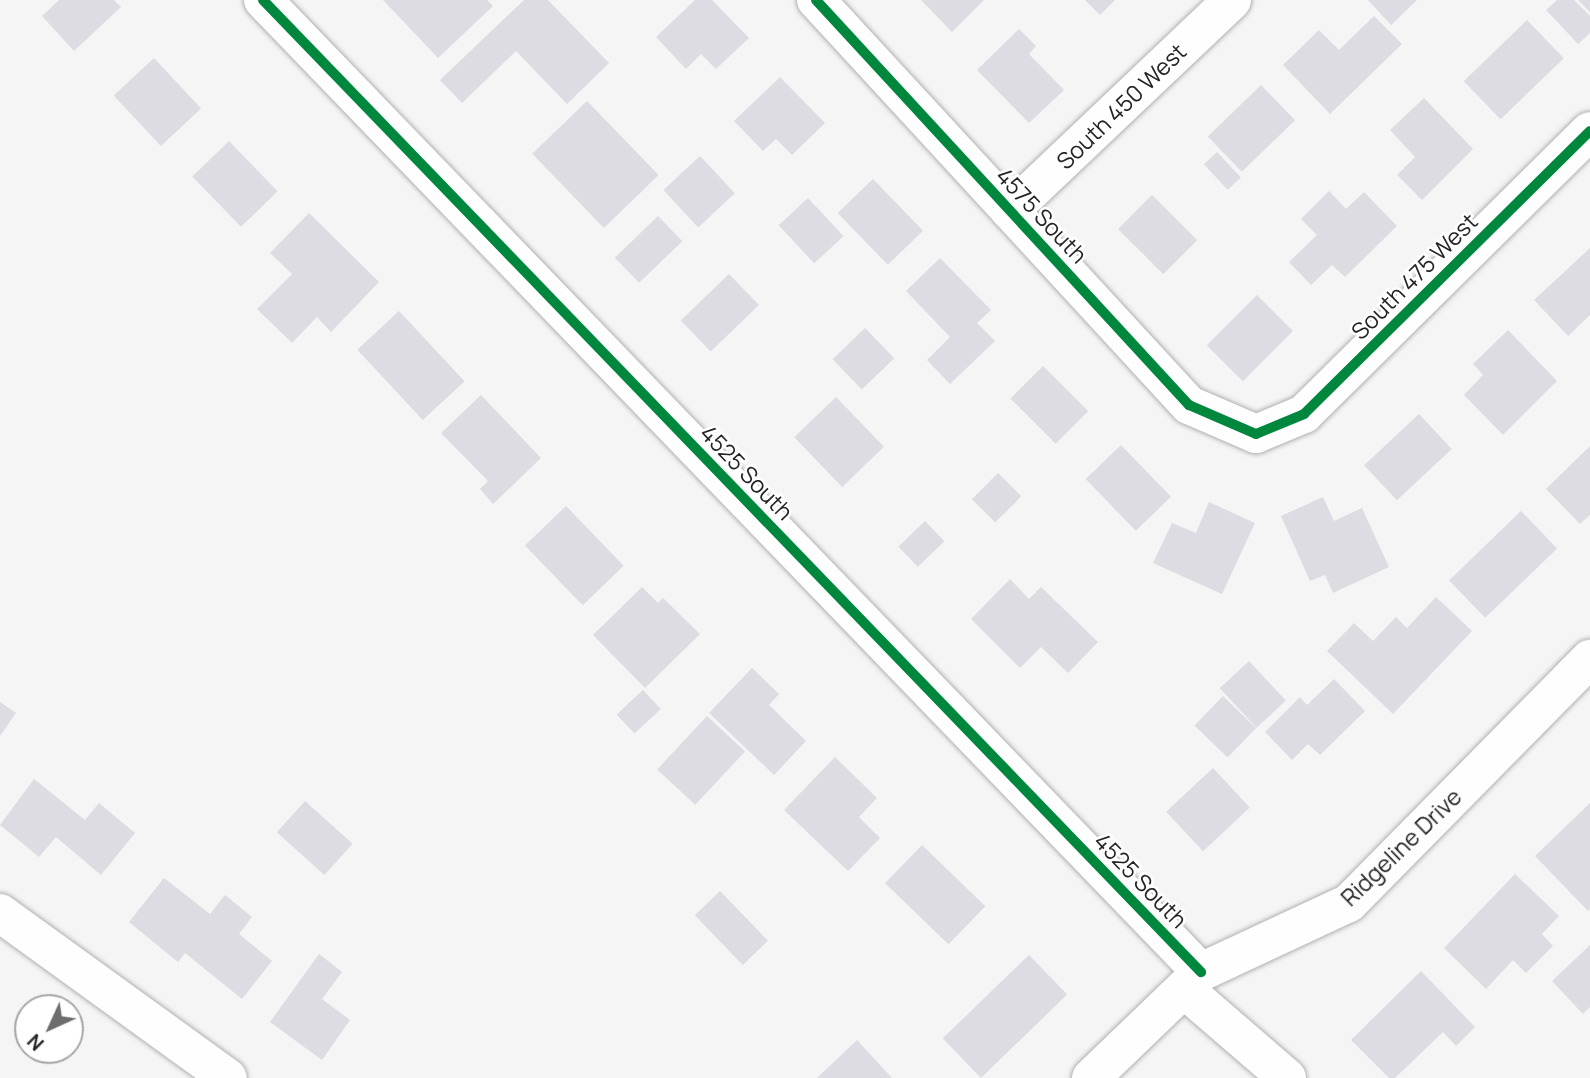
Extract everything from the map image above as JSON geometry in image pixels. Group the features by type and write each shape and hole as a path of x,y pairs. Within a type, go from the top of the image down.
{"street":[{"name":"4525 South","path":"263,0 1287,1078"},
{"name":"4575 South","path":"816,0 1189,405 1256,434"},
{"name":"South 450 West","path":"1010,211 1232,0"},
{"name":"South 475 West","path":"1256,434 1304,414 1590,131"},
{"name":"Ridgeline Drive","path":"1091,1078 1192,981 1349,903 1590,659"},
{"path":"0,913 228,1078"}],"building":[{"path":"59,0 114,0 121,7 74,51 42,16"},
{"path":"383,0 487,0 493,6 438,58"},
{"path":"524,0 548,0 609,63 567,104 516,51 462,103 440,80"},
{"path":"695,0 712,0 749,38 716,69 701,54 686,69 656,37"},
{"path":"921,0 984,0 952,32"},
{"path":"1085,0 1115,0 1100,15"},
{"path":"1368,0 1417,0 1391,25"},
{"path":"1557,0 1574,0 1590,16 1590,33 1578,44 1546,10"},
{"path":"1578,0 1590,0 1590,12"},
{"path":"1374,16 1402,44 1330,114 1283,65 1319,30 1339,50"},
{"path":"1527,20 1564,58 1501,119 1464,81"},
{"path":"1019,29 1036,46 1029,54 1064,90 1029,123 977,70"},
{"path":"154,58 201,108 161,146 114,96"},
{"path":"780,77 825,123 792,155 776,139 763,151 734,121"},
{"path":"1261,85 1295,120 1242,172 1208,136"},
{"path":"1424,98 1473,149 1422,200 1397,175 1415,157 1390,130"},
{"path":"587,101 659,175 604,228 532,154"},
{"path":"229,141 278,191 241,227 192,176"},
{"path":"1217,152 1241,178 1228,190 1204,164"},
{"path":"700,156 735,193 698,227 663,190"},
{"path":"873,179 923,231 888,265 838,213"},
{"path":"1329,191 1346,209 1364,192 1397,226 1345,277 1332,265 1311,285 1289,262 1317,235 1301,219"},
{"path":"1152,195 1197,240 1163,274 1118,229"},
{"path":"808,198 843,236 814,263 779,225"},
{"path":"309,213 379,282 331,332 317,317 292,343 257,309 292,274 270,253"},
{"path":"658,216 682,241 639,283 615,258"},
{"path":"1590,248 1590,315 1568,336 1534,300"},
{"path":"940,258 991,310 977,323 995,341 950,384 927,360 950,337 906,291"},
{"path":"729,274 759,305 711,351 681,321"},
{"path":"1257,295 1293,331 1243,381 1207,345"},
{"path":"399,311 464,381 423,420 357,350"},
{"path":"865,328 894,358 862,389 833,359"},
{"path":"1508,330 1557,381 1503,435 1464,395 1483,375 1473,364"},
{"path":"1043,366 1088,411 1056,444 1010,399"},
{"path":"481,395 541,458 493,504 480,489 488,481 441,433"},
{"path":"836,397 884,447 842,487 794,437"},
{"path":"1419,414 1452,449 1397,500 1364,465"},
{"path":"1121,445 1171,497 1136,531 1086,479"},
{"path":"1590,446 1590,515 1580,524 1546,489"},
{"path":"998,473 1021,496 995,522 972,499"},
{"path":"1323,497 1334,521 1362,508 1389,567 1333,593 1325,575 1310,581 1281,516"},
{"path":"1209,502 1255,523 1222,594 1153,563 1172,523 1196,533"},
{"path":"566,506 624,566 583,605 525,546"},
{"path":"1521,511 1557,548 1485,618 1449,580"},
{"path":"925,521 944,541 918,567 898,547"},
{"path":"1010,579 1029,599 1041,587 1098,642 1068,673 1041,647 1020,668 971,619"},
{"path":"642,587 658,603 663,598 700,634 645,688 593,635"},
{"path":"1436,597 1472,631 1393,714 1327,651 1354,623 1373,641 1396,617 1407,628"},
{"path":"1249,661 1286,700 1257,728 1220,688"},
{"path":"752,668 779,694 769,705 806,741 774,775 709,713"},
{"path":"1334,679 1365,711 1320,755 1308,744 1292,760 1265,732 1300,697 1307,705"},
{"path":"643,690 661,709 634,734 617,715"},
{"path":"1223,696 1256,728 1228,757 1195,725"},
{"path":"0,702 16,713 0,736"},
{"path":"707,716 745,751 695,805 657,769"},
{"path":"835,757 877,798 859,817 880,838 848,871 784,810"},
{"path":"1213,768 1250,807 1203,851 1166,812"},
{"path":"34,779 85,820 99,803 135,833 101,875 56,837 39,857 0,825"},
{"path":"305,801 353,844 324,875 277,832"},
{"path":"1590,803 1590,909 1588,911 1535,856"},
{"path":"922,845 985,906 948,944 885,883"},
{"path":"1515,874 1559,916 1542,934 1553,946 1526,973 1513,960 1486,989 1444,948"},
{"path":"164,878 210,914 225,895 252,917 239,934 272,961 242,999 185,953 178,962 129,922"},
{"path":"720,891 768,941 743,965 695,915"},
{"path":"1590,945 1590,1007 1583,1014 1552,981"},
{"path":"319,954 342,972 322,999 350,1020 322,1060 270,1022"},
{"path":"1029,955 1067,995 981,1078 943,1038"},
{"path":"1421,971 1475,1027 1456,1046 1443,1032 1395,1078 1389,1078 1351,1040"},
{"path":"857,1040 892,1078 817,1078"}],"cycle path":[{"path":"263,0 1201,972"},
{"path":"816,0 1189,405 1256,434 1304,414 1590,131"}]}
